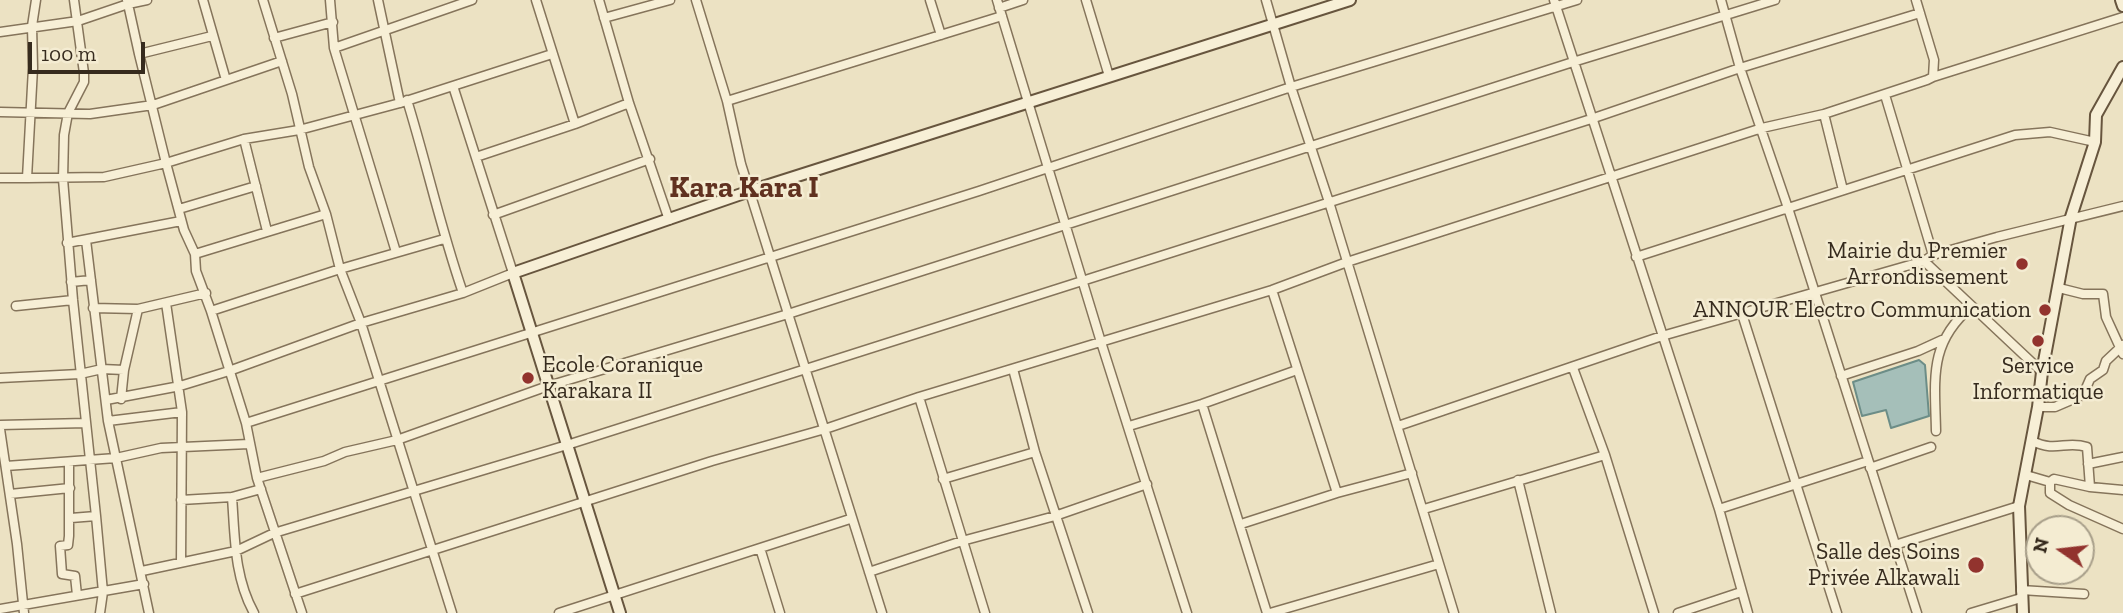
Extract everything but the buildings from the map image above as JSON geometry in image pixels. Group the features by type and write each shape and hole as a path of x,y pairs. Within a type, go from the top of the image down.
{"street":[{"path":"27,178 33,68 32,26 36,0"},
{"path":"74,0 84,82 68,113 64,135 64,179 67,243 103,592 100,613"},
{"path":"0,32 78,21 128,2 147,0"},
{"path":"204,0 226,80"},
{"path":"263,0 340,269 379,380 452,613"},
{"path":"330,0 334,48 396,252"},
{"path":"378,0 404,102 426,161 444,239 463,293"},
{"path":"334,48 472,0"},
{"path":"536,0 575,124"},
{"path":"599,0 629,103 669,220"},
{"path":"604,18 670,0"},
{"path":"696,0 770,257 825,429 850,519 882,613"},
{"path":"930,0 942,35"},
{"path":"727,101 942,35 999,8 1023,0"},
{"path":"1086,0 1109,76"},
{"path":"1266,0 1454,613"},
{"path":"106,400 180,386 229,371 360,323 463,293 513,273 750,191 1350,0"},
{"path":"246,423 1048,169 1291,87 1555,4 1577,0"},
{"path":"1720,0 1917,613"},
{"path":"257,478 397,440 548,386 788,314 1573,62 1775,0"},
{"path":"1916,0 1934,60 1933,77"},
{"path":"2121,0 2123,6"},
{"path":"128,2 181,221 195,254 196,271 212,311 246,423 257,478 302,613"},
{"path":"1555,4 1719,509 1748,613"},
{"path":"999,8 1187,613"},
{"path":"142,572 236,551 274,533 567,445 1591,119 1740,68 1920,13"},
{"path":"295,594 432,549 825,429 919,397 1272,290 1348,262 1762,128 1824,114 2123,17"},
{"path":"274,38 333,22"},
{"path":"139,54 212,36"},
{"path":"0,178 64,179 112,176 166,163 244,138 299,130 404,102 552,54"},
{"path":"0,112 90,114 153,105 282,61"},
{"path":"2023,613 2020,506 2042,372 2071,218 2095,142 2096,115 2123,67"},
{"path":"453,86 620,613"},
{"path":"1885,95 1933,255"},
{"path":"477,157 629,103"},
{"path":"1824,114 1843,190"},
{"path":"1636,257 2015,135 2050,132 2095,142"},
{"path":"244,138 267,231"},
{"path":"493,215 650,159"},
{"path":"179,209 256,186"},
{"path":"1398,426 1662,336 1924,261 1933,255 2123,206"},
{"path":"195,254 326,214"},
{"path":"67,243 181,221"},
{"path":"212,311 340,269 444,239"},
{"path":"86,240 108,421 149,613"},
{"path":"1924,261 2042,372"},
{"path":"71,282 91,280"},
{"path":"2038,407 2055,407 2084,395 2090,379 2103,370 2106,361 2122,348 2106,317 2103,294 2083,294 2059,288"},
{"path":"1272,290 1337,493"},
{"path":"93,308 138,309 206,293"},
{"path":"16,306 73,300"},
{"path":"166,303 182,412 181,562"},
{"path":"1936,430 1937,355 1942,340 1961,315 1972,306"},
{"path":"121,398 124,370 138,309"},
{"path":"1742,314 1838,613"},
{"path":"1841,376 1918,351 1942,340"},
{"path":"1573,368 1605,455 1654,613"},
{"path":"0,378 80,374 102,369 124,370"},
{"path":"1013,369 1035,452 1088,613"},
{"path":"1129,426 1202,404 1297,370"},
{"path":"919,397 985,613"},
{"path":"1202,404 1269,613 1438,564"},
{"path":"108,421 182,412"},
{"path":"24,610 0,431 86,423"},
{"path":"2032,441 2047,448 2087,446 2090,487"},
{"path":"6,466 116,458 161,448 249,444"},
{"path":"1719,509 1931,447"},
{"path":"943,479 1035,452"},
{"path":"1424,509 1605,455"},
{"path":"2088,464 2123,457"},
{"path":"69,462 71,517 68,545 60,546 62,574 75,576 77,596"},
{"path":"1241,524 1337,493 1412,473"},
{"path":"2026,475 2050,482 2054,479 2090,487 2123,490"},
{"path":"1518,480 1551,613"},
{"path":"2050,482 2050,493 2068,505 2123,528"},
{"path":"869,572 962,541 1055,516 1147,484"},
{"path":"10,494 70,488"},
{"path":"181,500 233,497 261,489"},
{"path":"233,497 240,579 254,613"},
{"path":"1895,545 2020,506"},
{"path":"71,517 96,516"},
{"path":"559,613 850,519"},
{"path":"760,548 780,613"},
{"path":"0,609 24,610 77,596 144,584"},
{"path":"1678,613 1741,592"},
{"path":"1971,613 2021,594 2084,594"}],"water":[{"path":"1919,360 1925,365 1929,416 1891,428 1886,410 1862,416 1853,382"}],"place":[{"name":"Mairie du Premier Arrondissement","path":"2022,264"},
{"name":"ANNOUR Electro Communication","path":"2045,310"},
{"name":"Service Informatique","path":"2038,341"},
{"name":"Ecole Coranique Karakara II","path":"528,378"},
{"name":"Salle des Soins Privée Alkawali","path":"1976,565"}],"district":[{"name":"Kara Kara I","path":"744,188"}]}
